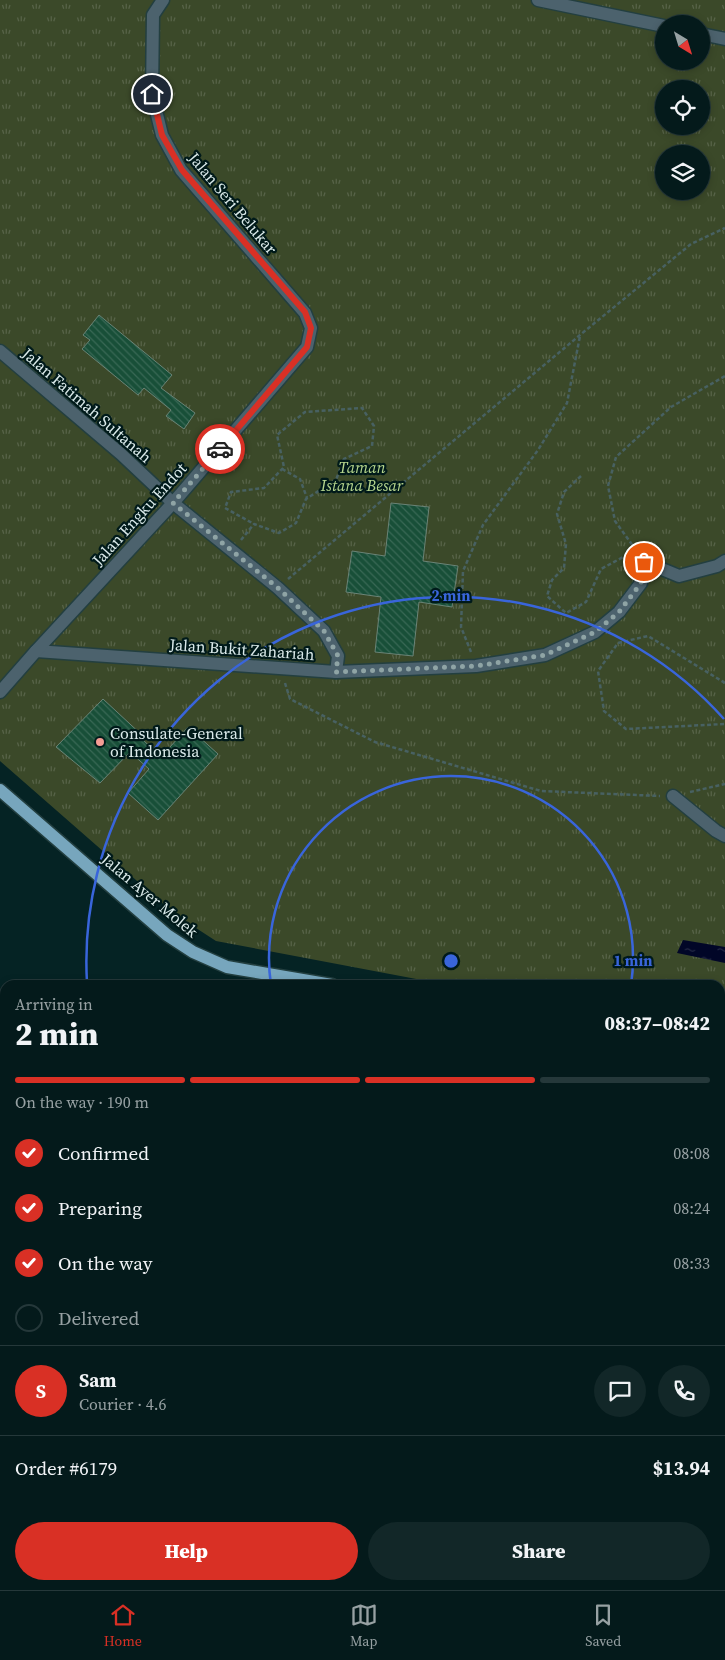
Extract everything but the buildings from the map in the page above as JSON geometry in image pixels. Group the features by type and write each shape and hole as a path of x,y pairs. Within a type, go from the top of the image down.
{"main road":[{"name":"Jalan Ayer Molek","path":"0,790 167,935 193,952 227,967 303,980"}],"street":[{"name":"Jalan Seri Belukar","path":"163,0 153,15 152,94 162,135 182,170 305,312 311,328"},
{"path":"538,0 655,24"},
{"path":"710,36 725,39"},
{"name":"Jalan Engku Endot","path":"0,692 173,503 307,347 311,328"},
{"name":"Jalan Fatimah Sultanah","path":"0,351 121,454 173,503 278,588 324,631 338,656 336,672"},
{"path":"644,562 679,576 717,566 725,561"},
{"name":"Jalan Bukit Zahariah","path":"36,651 336,672 476,666 545,655 595,632 619,612 641,583 644,562"},
{"path":"673,796 716,831 725,836"}],"path":[{"path":"278,588 691,244 725,228"},
{"path":"476,666 461,628 463,571 483,525 538,450 567,403 580,335"},
{"path":"644,562 615,521 608,486 616,457 671,407 725,376"},
{"path":"362,408 374,426 372,446 344,460 336,480 307,498 296,523 279,533 254,524 225,508 231,492 264,488 282,469 284,466 278,435 305,412 362,408"},
{"path":"282,469 300,479 307,498"},
{"path":"581,476 564,492 557,514 566,544 564,568 552,580 547,596 566,613 586,602 601,570 636,550"},
{"path":"232,550 254,524"},
{"path":"725,683 648,636 618,643 598,671 604,711 626,729 725,724"},
{"path":"281,668 290,699 375,742 541,791 673,796 725,784"}],"green space":[{"name":"Taman Istana Besar","path":"0,0 725,0 725,980 422,980 216,941 176,915 0,761"}],"water":[{"path":"683,940 725,947 725,963 677,953"}],"way so far":[{"path":"220,449 173,503 278,588 324,631 338,656 336,672 476,666 545,655 595,632 619,612 641,583 644,562"}],"place":[{"name":"Consulate-General of Indonesia","path":"100,742"}],"route":[{"path":"152,94 162,135 182,170 305,312 311,328 307,347 220,449"}]}
